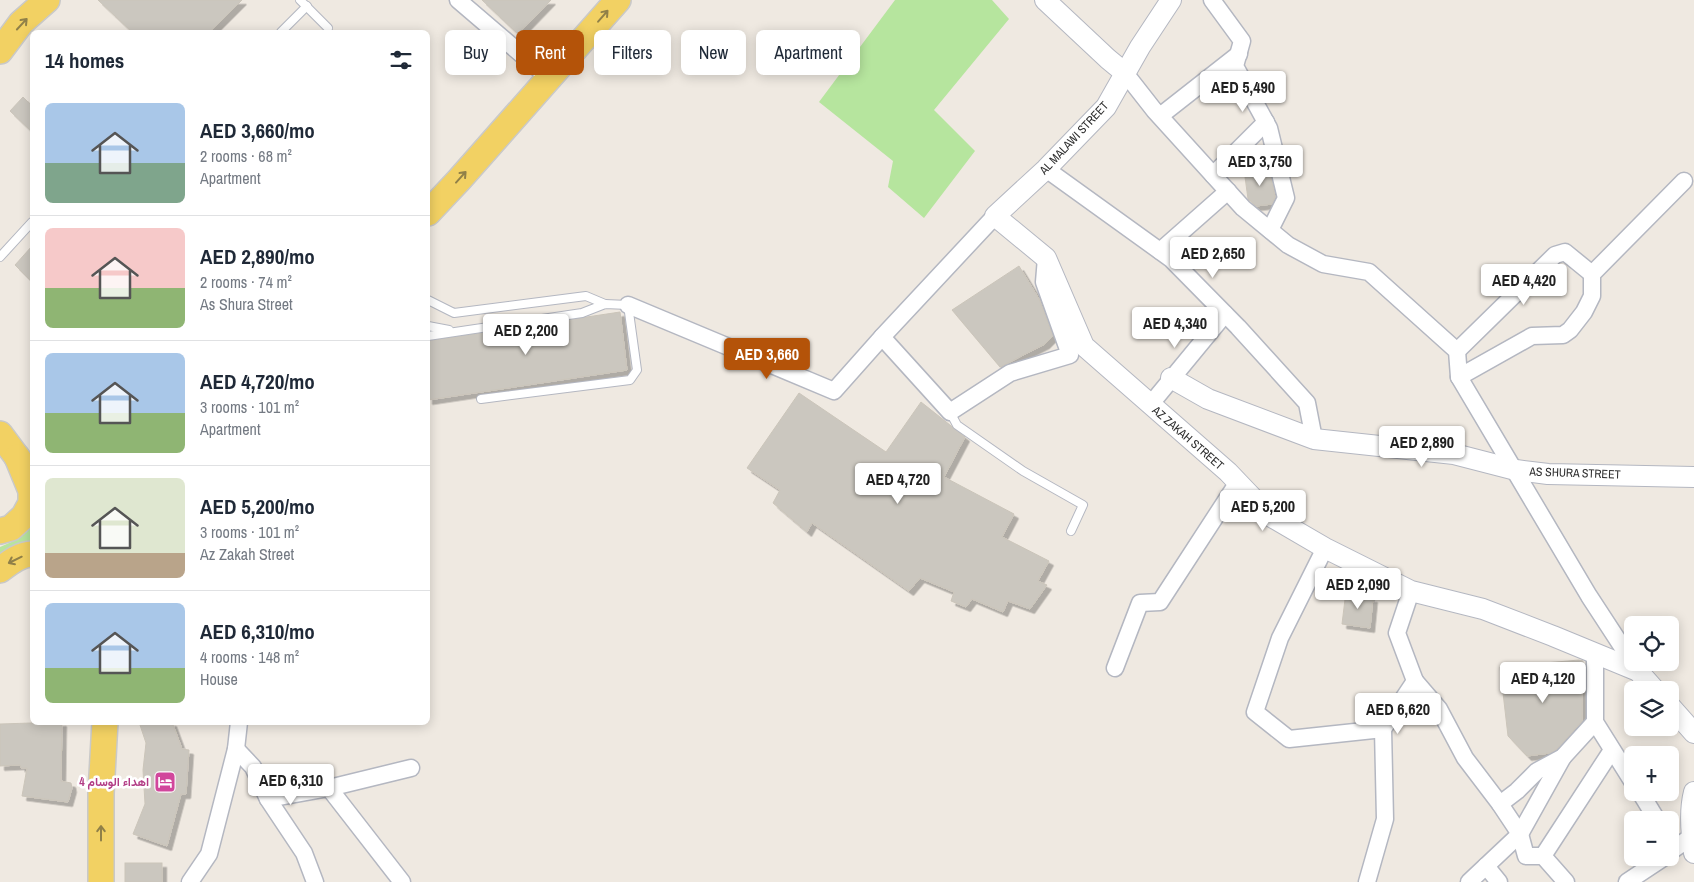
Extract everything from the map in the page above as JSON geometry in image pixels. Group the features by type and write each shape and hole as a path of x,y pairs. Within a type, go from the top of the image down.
{"main road":[{"path":"0,52 21,24 47,0"},
{"path":"430,211 618,0"},
{"path":"0,434 30,474"},
{"path":"17,457 30,489"},
{"path":"0,531 11,528 24,516 30,505"},
{"path":"0,570 10,562 30,554"},
{"path":"101,882 105,725"}],"street":[{"path":"458,0 549,78"},
{"path":"1045,0 1108,60 1125,73 1160,116 1243,208 1288,245 1323,264 1370,272 1457,351 1459,376 1589,596 1638,672"},
{"name":"AL MALAWI STREET","path":"995,216 1046,169 1106,106 1171,0"},
{"path":"1212,0 1242,41 1235,66 1270,128 1286,198 1270,230"},
{"path":"1160,116 1238,54"},
{"path":"1213,175 1266,122"},
{"path":"1046,169 1171,259 1307,403 1314,439"},
{"path":"1459,376 1532,336 1563,335 1570,330 1584,312 1592,296 1592,274 1684,181"},
{"path":"1160,251 1228,191"},
{"path":"628,305 834,391 995,216"},
{"name":"AZ ZAKAH STREET","path":"995,216 1046,258 1084,346 1238,482 1270,516 1325,548 1411,591 1483,609 1595,653 1638,672 1646,681"},
{"path":"1457,351 1555,254 1566,252 1592,274"},
{"path":"882,337 950,412 1010,373 1070,355 1044,282 1046,258"},
{"path":"1150,405 1225,314"},
{"name":"AS SHURA STREET","path":"1172,378 1208,399 1314,439 1454,454 1516,470 1548,474 1694,477"},
{"path":"1116,668 1140,603 1160,602 1238,482"},
{"path":"1325,548 1280,638 1255,712 1289,739 1383,729"},
{"path":"1411,591 1397,633 1415,681 1439,709 1465,758 1520,834 1526,856 1542,856 1566,882"},
{"path":"1595,653 1595,722 1624,769"},
{"path":"1367,882 1385,819 1383,729 1415,681"},
{"path":"1679,716 1694,733"},
{"path":"1469,882 1520,834 1563,757 1595,722"},
{"path":"190,882 209,854 236,749 239,725"},
{"path":"236,749 253,767 268,799 304,854 315,882"},
{"path":"1542,856 1612,750"},
{"path":"1500,804 1537,771 1563,757"},
{"path":"268,799 328,788 411,768"},
{"path":"328,788 402,882"},
{"path":"1679,841 1694,792"},
{"path":"1486,866 1498,882"},
{"path":"1627,882 1651,866"}],"lane":[{"path":"300,0 328,28"},
{"path":"283,30 307,6"},
{"path":"0,257 30,224"},
{"path":"430,301 454,312 586,296 605,304 628,305 637,370 630,380 481,399"},
{"path":"430,336 582,312 605,304"},
{"path":"430,326 456,332"},
{"path":"950,412 957,425 1023,471 1083,505 1071,531"}],"green space":[{"path":"895,0 992,0 1009,19 934,110 975,151 924,218 888,187 893,161 819,102 839,75 860,75 860,47"},
{"path":"30,524 30,548 0,556 0,547 16,540"}],"building":[{"path":"98,0 242,0 212,30 130,30"},
{"path":"482,0 551,0 522,30 516,30 516,32"},
{"path":"23,97 30,104 30,130 10,111"},
{"path":"1268,164 1275,197 1272,204 1256,206 1248,199 1245,177"},
{"path":"30,248 30,280 15,265"},
{"path":"1019,266 1039,299 1053,336 1045,344 1000,367 952,310"},
{"path":"620,312 627,370 430,400 430,341"},
{"path":"799,393 886,452 921,402 965,437 944,477 1014,514 1002,537 1049,561 1038,581 1047,585 1030,609 1008,601 1003,612 972,599 966,607 951,601 954,592 920,578 909,591 812,523 807,532 773,503 780,490 747,468"},
{"path":"1346,591 1370,595 1369,598 1373,598 1370,628 1342,624"},
{"path":"1583,661 1582,721 1557,749 1550,753 1527,756 1508,736 1500,667"},
{"path":"0,724 62,725 61,781 71,783 72,788 68,802 22,796 27,768 21,768 20,765 0,766"},
{"name":"اهداء الوسام 4","path":"140,725 173,725 182,749 189,750 186,794 181,794 167,846 133,834 145,804 143,770 146,743"},
{"path":"125,863 162,863 162,882 125,882"}],"place":[{"name":"اهداء الوسام 4","path":"165,782"}]}
